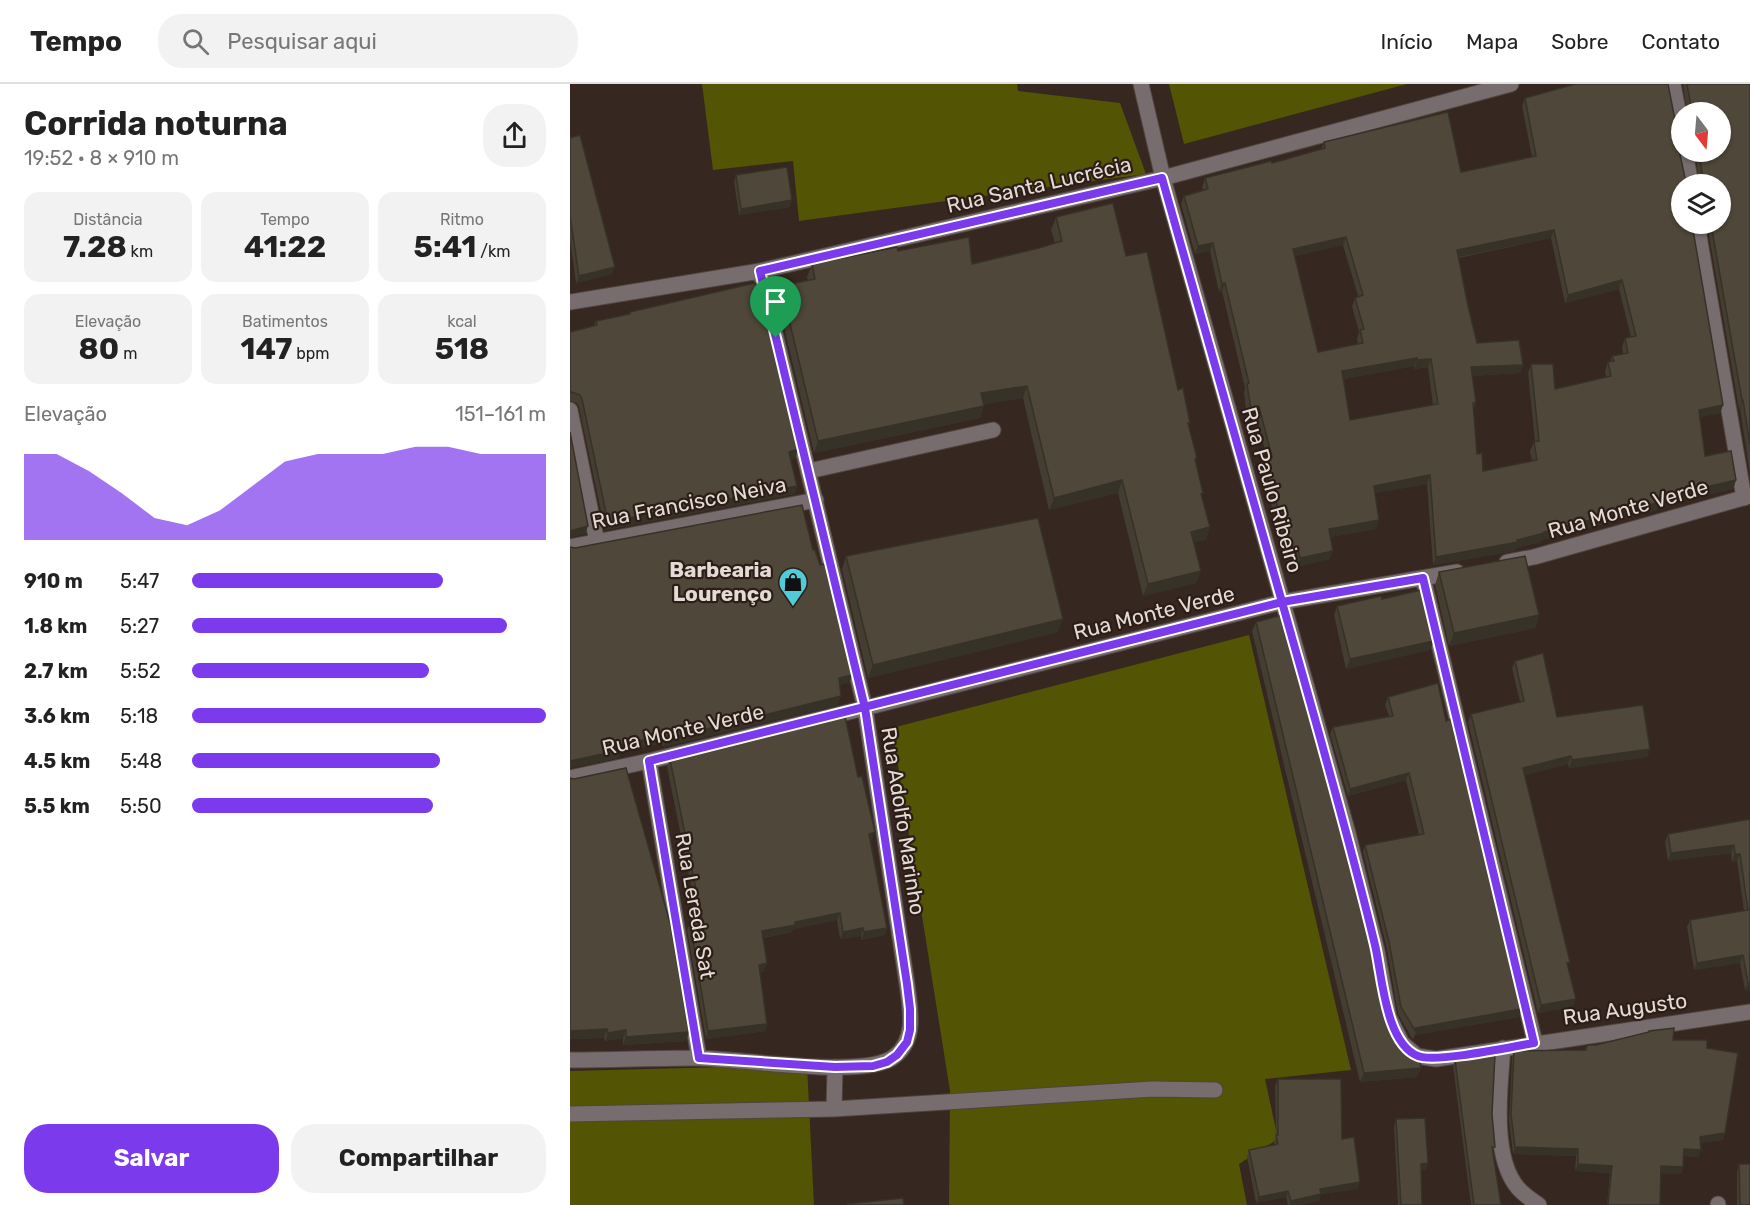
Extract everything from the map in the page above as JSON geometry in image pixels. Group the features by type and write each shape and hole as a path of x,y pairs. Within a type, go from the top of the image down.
{"street":[{"name":"Rua Paulo Ribeiro","path":"1141,84 1162,178 1348,833 1377,951 1389,1017 1402,1043 1417,1056 1436,1059"},
{"name":"Rua Santa Lucrécia","path":"570,302 760,271 1162,178 1511,84"},
{"path":"1673,84 1676,102"},
{"path":"1699,234 1747,497"},
{"name":"Rua Adolfo Marinho","path":"570,1060 699,1058 835,1067 873,1066 887,1062 897,1055 907,1042 910,1030 907,984 865,708 760,271"},
{"path":"570,410 597,542"},
{"path":"809,471 993,430"},
{"name":"Rua Monte Verde","path":"1490,566 1534,557 1747,497"},
{"name":"Rua Francisco Neiva","path":"570,547 816,500"},
{"name":"Rua Monte Verde","path":"570,778 865,708 1282,602 1468,570"},
{"path":"1423,578 1534,1043"},
{"name":"Rua Lereda Sat","path":"649,761 699,1058"},
{"name":"Rua Augusto","path":"1436,1059 1750,1012"},
{"path":"1503,1048 1498,1107 1500,1138 1509,1173 1516,1186 1539,1205"},
{"path":"834,1109 835,1067"},
{"path":"570,1114 834,1109 1153,1089 1215,1090"}],"shaded area":[{"path":"702,84 1017,84 1018,91 1120,103 1146,174 799,221 793,161 713,170"},
{"path":"1169,84 1407,84 1184,144"},
{"path":"1249,635 1351,1070 1265,1079 1278,1139 1239,1164 1247,1205 949,1205 950,1091 892,728"},
{"path":"807,1065 814,1205 570,1205 570,1071"}],"building":[{"path":"1575,84 1668,84 1672,102 1671,162 1682,162 1684,174 1671,174 1671,234 1694,234 1723,405 1699,410 1705,456 1731,451 1736,480 1659,498 1660,502 1544,532 1517,540 1518,542 1436,557 1430,475 1374,486 1379,520 1329,529 1333,551 1300,558 1298,550 1288,552 1264,459 1272,457 1259,406 1251,409 1247,384 1249,383 1225,283 1222,284 1213,243 1198,246 1184,196 1208,189 1205,178 1325,148 1324,142 1448,112 1461,172 1536,156 1525,98","holes":["1554,230 1568,295 1622,280 1636,336 1625,338 1628,353 1612,356 1614,361 1608,362 1611,376 1555,389 1553,364 1531,364 1539,441 1534,442 1537,460 1483,471 1482,453 1477,454 1473,403 1476,402 1471,367 1523,365 1519,340 1477,343 1457,250","1346,237 1363,295 1355,298 1364,329 1360,330 1363,343 1318,352 1293,249","1417,358 1417,360 1431,359 1438,404 1350,420 1342,371"]},
{"path":"1687,84 1750,84 1750,445 1713,234 1731,234 1731,174 1702,174 1700,162 1731,162 1731,102 1690,102"},
{"path":"580,135 615,267 579,276 570,216 570,138"},
{"path":"787,167 792,200 741,209 736,175"},
{"path":"1113,203 1126,256 1147,252 1178,390 1183,388 1203,493 1201,494 1210,527 1191,532 1201,571 1148,584 1122,480 1054,498 1027,386 981,393 984,406 818,441 781,286 815,279 812,264 897,247 898,251 969,237 972,264 1039,248 1062,241 1056,217"},
{"path":"755,283 758,294 760,294 798,449 789,452 797,486 608,522 582,399 580,395 570,393 570,332 597,325 596,321"},
{"path":"570,432 588,526 570,531"},
{"path":"802,505 813,550 815,550 820,565 825,564 852,675 839,678 841,696 666,739 665,735 620,745 621,750 570,761 570,547 575,548"},
{"path":"1038,518 1063,619 873,665 846,556"},
{"path":"1525,556 1539,615 1454,633 1439,572"},
{"path":"1421,590 1434,641 1350,659 1337,606"},
{"path":"1282,615 1333,794 1345,847 1347,847 1371,944 1383,1010 1399,1041 1419,1056 1421,1068 1364,1073 1256,622"},
{"path":"1543,653 1557,717 1643,705 1650,749 1572,760 1571,756 1523,768 1570,962 1567,963 1576,999 1541,1005 1471,714 1524,701 1515,661"},
{"path":"1438,683 1446,721 1451,719 1521,1009 1415,1028 1416,1032 1401,1007 1389,942 1365,845 1424,834 1409,773 1350,789 1333,727 1393,716 1388,697"},
{"path":"845,716 858,777 862,776 875,832 869,834 887,928 864,932 863,928 843,932 840,913 762,931 767,963 759,965 767,1024 708,1031 690,922 702,919 670,759"},
{"path":"626,768 671,926 689,1032 626,1037 626,1030 608,1033 607,1029 570,1031 570,778"},
{"path":"1750,819 1750,982 1748,983 1743,955 1697,963 1690,920 1748,910 1740,854 1735,854 1734,845 1671,853 1668,834"},
{"path":"1674,1028 1673,1040 1707,1040 1707,1048 1738,1053 1725,1133 1700,1137 1701,1150 1684,1149 1683,1167 1661,1166 1660,1205 1608,1205 1612,1166 1578,1164 1578,1149 1515,1147 1511,1114 1514,1051 1586,1050 1587,1045 1596,1045 1649,1031"},
{"path":"1495,1054 1492,1114 1495,1147 1492,1147 1501,1205 1474,1205 1455,1060"},
{"path":"1278,1079 1341,1079 1342,1139 1354,1137 1360,1182 1320,1189 1321,1194 1291,1201 1288,1191 1259,1197 1249,1150 1278,1144 1276,1135 1278,1135"},
{"path":"1425,1118 1428,1163 1421,1164 1422,1205 1401,1205 1396,1119"},
{"path":"1739,1164 1750,1164 1750,1205 1740,1205"},
{"path":"903,1198 904,1205 847,1205 847,1204"}],"place":[{"name":"Barbearia Lourenço","path":"793,608"}],"route":[{"path":"776,338 760,271 1162,178 1282,602 1423,578 1534,1043 1436,1059 1417,1056 1402,1043 1389,1017 1377,951 1348,833 1282,602 865,708 649,761 699,1058 835,1067 873,1066 887,1062 897,1055 907,1042 910,1030 907,984 865,708 776,338"}]}
